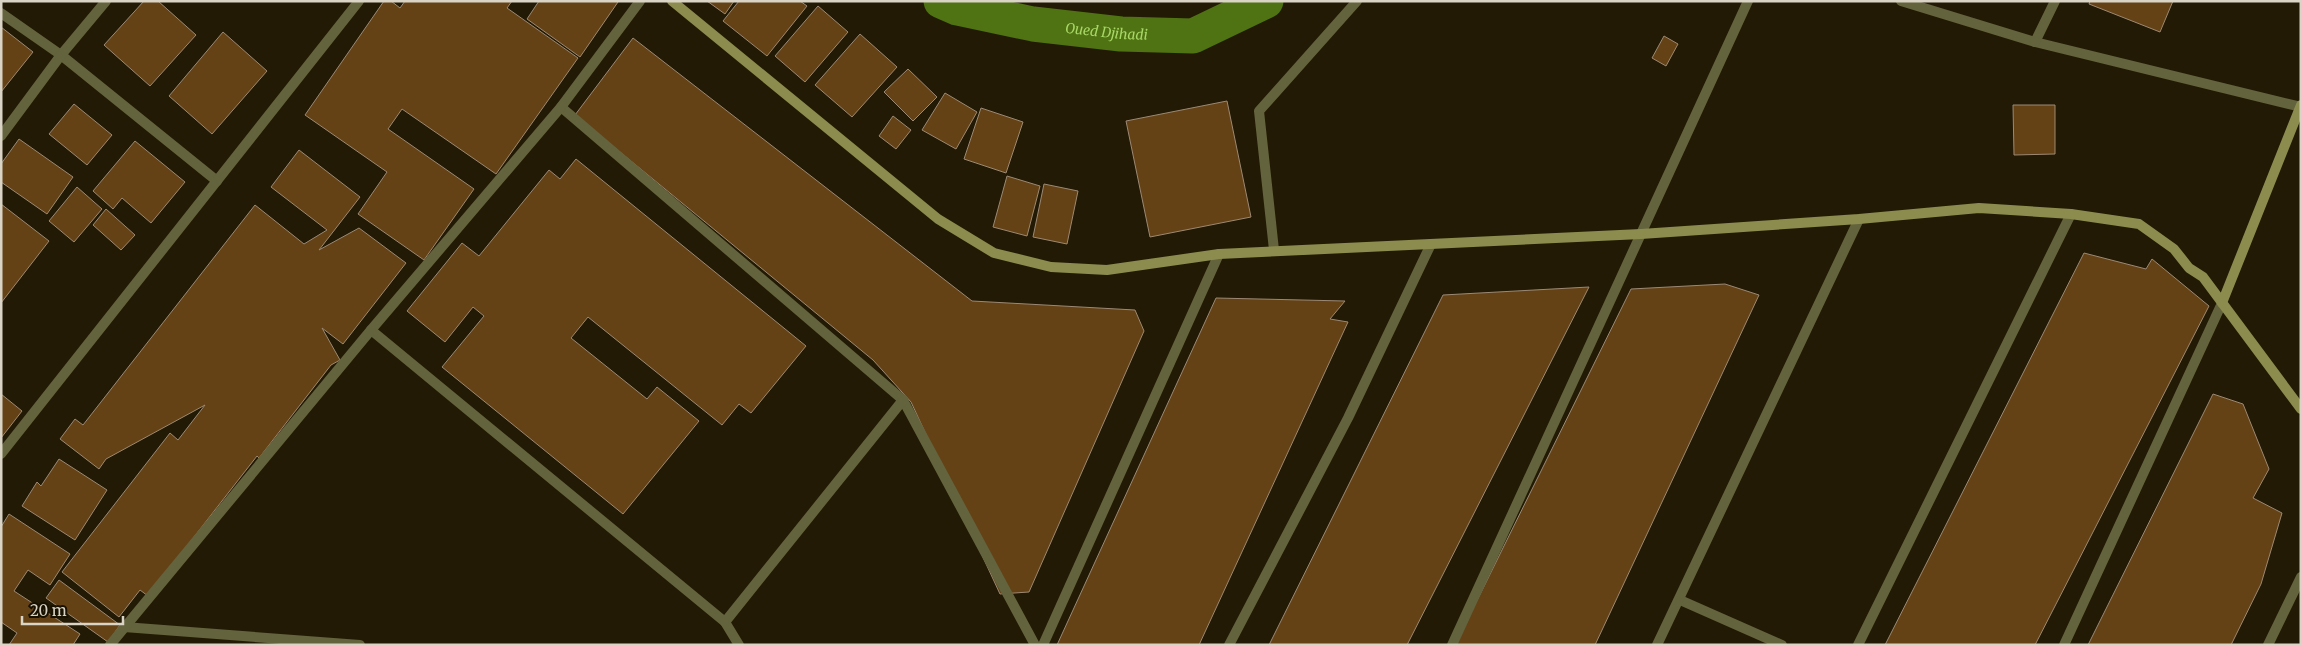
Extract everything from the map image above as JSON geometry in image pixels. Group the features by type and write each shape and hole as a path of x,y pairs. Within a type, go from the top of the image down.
{"street":[{"path":"1,136 61,55 106,1"},
{"path":"1,454 359,1"},
{"path":"110,645 371,330 561,107 640,1"},
{"path":"672,1 938,219 994,253 1051,267 1107,270 1219,254 1274,250 1641,234 1859,219 1979,208 2070,214 2139,224 2174,249 2189,268 2202,277 2301,409"},
{"path":"1274,250 1259,112 1357,1"},
{"path":"1452,645 1748,1"},
{"path":"1901,1 2035,42 2301,107 2222,303 2064,645"},
{"path":"2035,42 2055,1"},
{"path":"1,13 61,55 217,181"},
{"path":"561,107 903,400 1035,645"},
{"path":"1858,645 2070,214"},
{"path":"1658,645 1859,219"},
{"path":"1229,645 1348,418 1431,244"},
{"path":"1043,645 1219,254"},
{"path":"371,330 725,622 739,645"},
{"path":"725,622 903,400"},
{"path":"2268,645 2301,577"},
{"path":"1680,600 1782,645"},
{"path":"124,627 360,645"}],"building":[{"path":"144,1 158,1 196,35 150,86 104,45"},
{"path":"384,1 391,1 400,8 405,1 512,1 507,8 578,58 496,174 402,109 388,129 474,189 424,260 358,214 387,172 305,115"},
{"path":"539,1 618,2 580,57 527,19"},
{"path":"707,1 734,1 725,14"},
{"path":"739,1 800,1 807,6 767,56 723,21"},
{"path":"2090,1 2173,1 2160,32 2089,4"},
{"path":"818,6 848,32 805,82 775,56"},
{"path":"1,27 33,52 1,92"},
{"path":"223,32 267,71 212,134 169,96"},
{"path":"860,34 897,67 852,117 815,85"},
{"path":"1664,36 1678,44 1666,66 1652,58"},
{"path":"633,38 972,301 1135,310 1144,331 1029,592 1000,594 911,402 873,360 575,115"},
{"path":"908,69 937,97 913,121 884,92"},
{"path":"945,93 977,112 956,149 922,130"},
{"path":"1227,101 1251,217 1150,237 1126,121"},
{"path":"74,104 112,135 87,165 49,134"},
{"path":"2013,105 2055,105 2055,154 2014,155"},
{"path":"981,108 1023,122 1006,173 964,159"},
{"path":"893,116 911,130 896,149 879,136"},
{"path":"19,139 73,177 47,214 1,182 1,164"},
{"path":"135,141 185,182 151,223 122,198 113,209 93,191"},
{"path":"299,150 360,197 319,250 359,228 406,263 343,344 322,328 340,360 331,365 148,596 140,590 119,617 62,572 170,433 178,440 205,405 106,459 99,469 60,439 75,419 83,425 255,205 304,244 327,230 271,187"},
{"path":"576,159 806,346 751,413 739,404 722,425 588,317 571,338 647,399 657,387 699,421 623,514 442,367 484,316 473,307 445,342 407,311 462,243 479,256 549,170 560,179"},
{"path":"1007,176 1040,186 1027,236 993,227"},
{"path":"1044,184 1078,191 1067,244 1033,237"},
{"path":"77,187 102,209 74,242 49,221"},
{"path":"1,204 49,241 1,303"},
{"path":"106,209 135,235 121,250 93,225"},
{"path":"2084,253 2146,269 2152,259 2209,306 2035,645 1885,645"},
{"path":"1725,284 1759,295 1595,645 1455,645 1631,289"},
{"path":"1589,287 1407,645 1269,645 1443,295"},
{"path":"1216,298 1345,301 1330,319 1348,322 1199,645 1057,645"},
{"path":"1,394 22,411 1,438"},
{"path":"2213,394 2243,404 2269,469 2253,498 2282,513 2261,584 2231,645 2088,645"},
{"path":"59,459 107,490 75,540 22,506 37,482 41,486"},
{"path":"9,514 70,554 50,585 28,570 14,591 80,634 73,645 9,645 17,633 1,622 1,527"},
{"path":"59,580 120,625 108,642 46,598"}],"waterway":[{"name":"Oued Djihadi","path":"941,1 957,8 1033,24 1121,34 1193,36 1266,1"}]}
